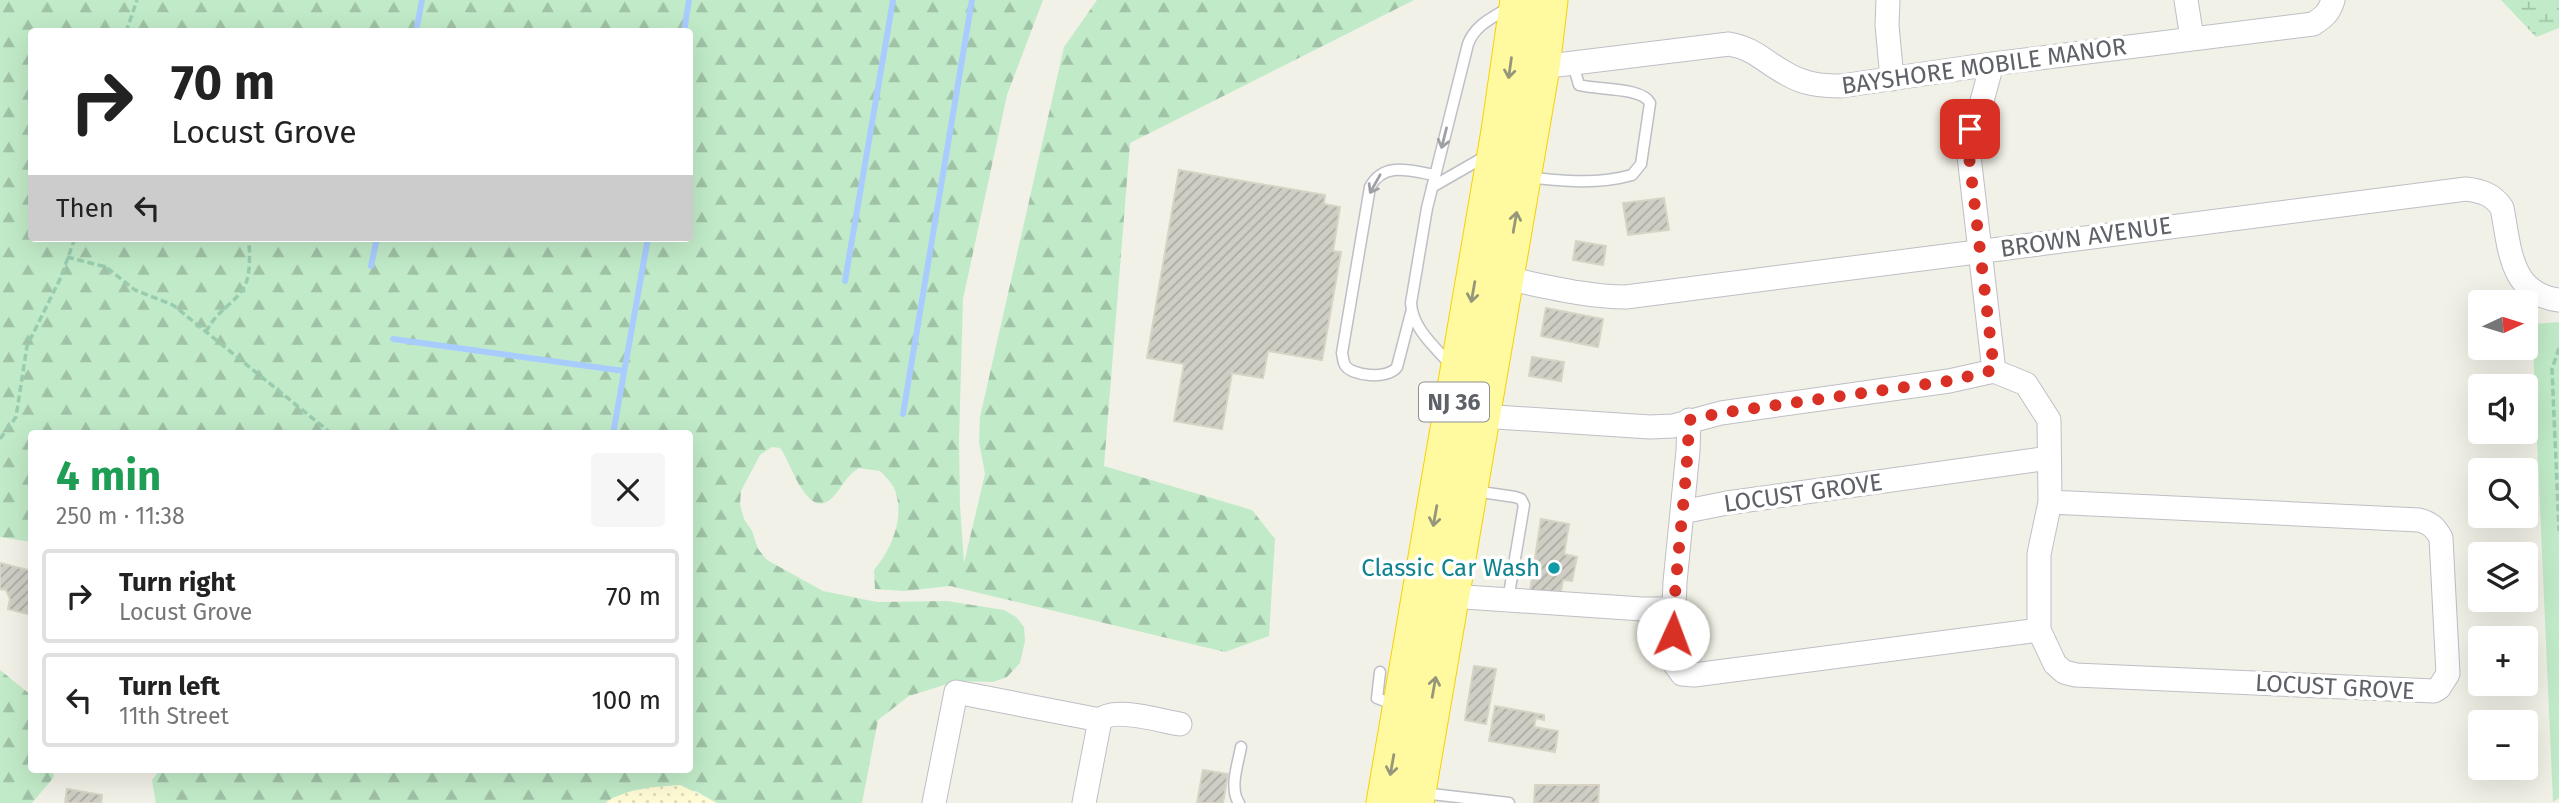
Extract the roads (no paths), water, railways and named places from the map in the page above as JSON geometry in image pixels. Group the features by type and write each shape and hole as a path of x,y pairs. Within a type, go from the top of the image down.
{"highway":[{"name":"NJ 36","path":"1405,799 1401,708 1497,149 1519,0"},
{"name":"NJ 36","path":"1405,799 1450,596 1522,177 1557,66 1549,0"}],"street":[{"path":"1888,0 1887,25 1892,79"},
{"path":"2186,0 2192,38"},
{"name":"BAYSHORE MOBILE MANOR","path":"1557,66 1729,44 1745,47 1759,54 1788,75 1821,86 1840,86 2313,24 2324,17 2333,0"},
{"path":"1481,416 1650,427 1672,426 1721,413 1949,381 1994,370 1967,139 1982,101 1992,64"},
{"name":"BROWN AVENUE","path":"1505,278 1585,293 1626,297 2466,189 2478,190 2497,201 2502,208 2514,268 2520,279 2531,290 2544,297 2559,300"},
{"name":"LOCUST GROVE","path":"1994,370 2026,384 2049,420 2050,502 2039,554 2039,630 2055,664 2064,672 2076,675 2434,691 2448,674 2441,538 2428,522 2050,502"},
{"path":"1689,420 1672,660 1682,674 1694,675 2039,630"},
{"name":"LOCUST GROVE","path":"1682,512 1727,503 2049,458"},
{"path":"1450,596 1674,609"},
{"path":"934,803 956,692 1100,720"},
{"path":"1084,803 1100,720 1108,713 1180,724"}],"lane":[{"path":"1435,175 1403,170 1383,171 1370,187 1342,354 1344,364 1351,371 1385,377 1397,367 1411,313 1432,187 1472,34 1480,25 1519,0"},
{"path":"1522,177 1569,182 1600,181 1632,175 1641,164 1650,103 1647,97 1639,93 1593,89 1579,85 1557,66"},
{"path":"1432,187 1497,149"},
{"path":"1411,313 1418,326 1459,374"},
{"path":"1468,490 1515,497 1521,499 1524,505 1508,600"},
{"path":"1380,671 1377,698 1401,708"},
{"path":"1239,803 1236,800 1234,784 1241,747"},
{"path":"1405,799 1509,803"}],"waterway":[{"path":"417,28 422,0"},
{"path":"685,28 689,0"},
{"path":"845,281 893,0"},
{"path":"903,414 972,0"},
{"path":"371,266 376,242"},
{"path":"614,430 647,242"},
{"path":"393,339 624,371"}],"place":[{"name":"Classic Car Wash","path":"1554,568"}]}
